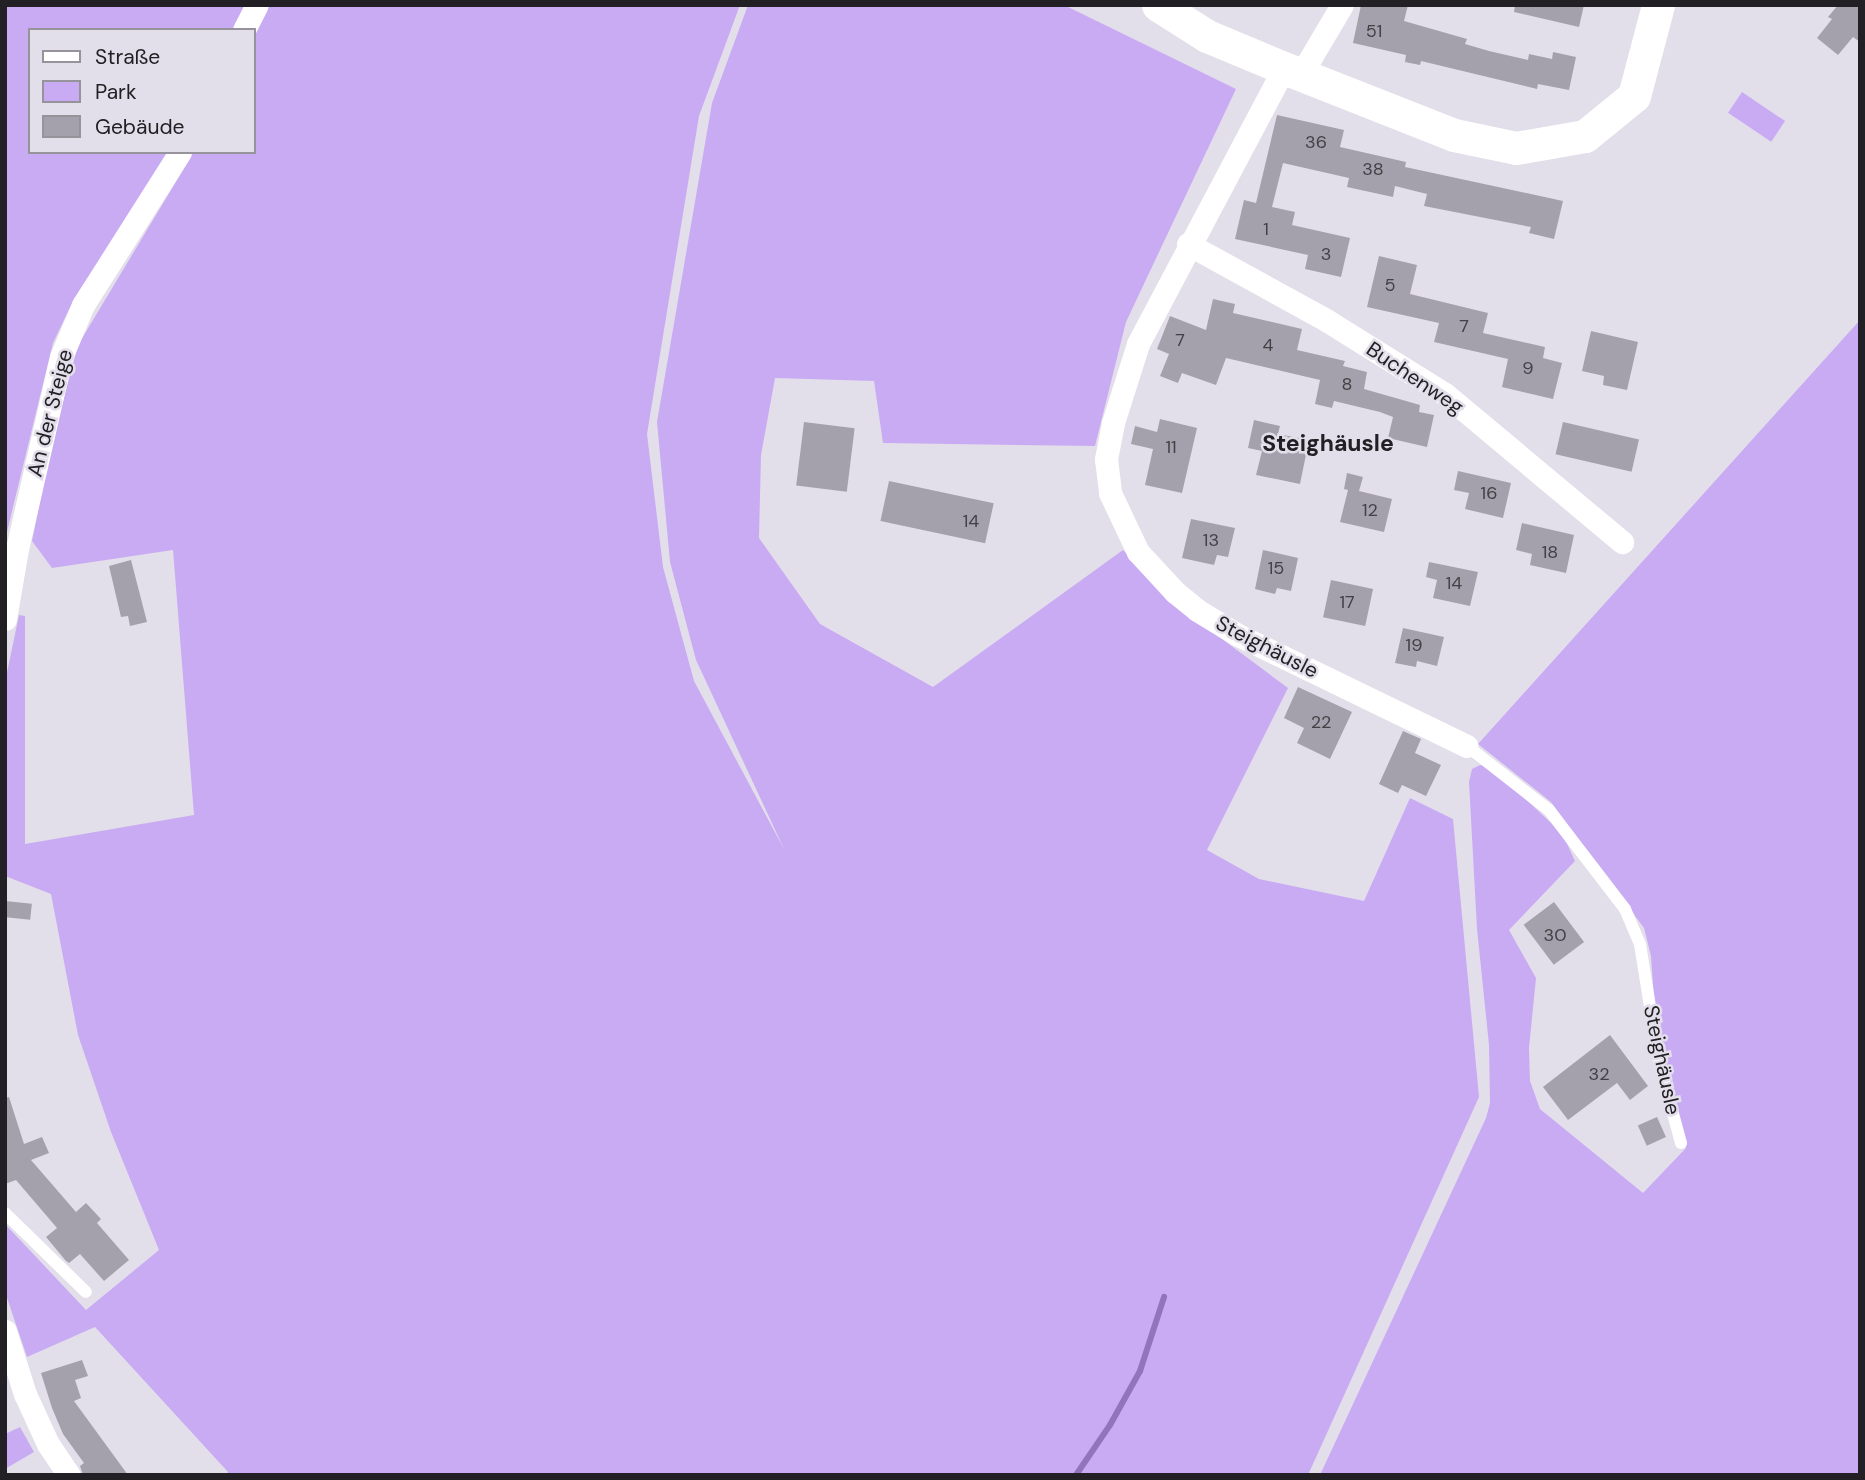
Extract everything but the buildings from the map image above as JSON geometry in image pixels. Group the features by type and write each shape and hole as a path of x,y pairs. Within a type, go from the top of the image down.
{"street":[{"path":"245,28 257,5"},
{"path":"1158,5 1207,36 1292,71 1454,135 1516,148 1585,136 1634,96 1658,5"},
{"name":"Steighäusle","path":"1342,5 1292,71 1188,244 1138,344 1113,423 1106,459 1110,493 1138,552 1175,592 1197,611 1237,635 1467,746"},
{"name":"An der Steige","path":"5,619 17,549 61,357 83,305 179,154"},
{"name":"Buchenweg","path":"1188,244 1326,320 1445,394 1622,542"},
{"path":"5,1331 31,1406 48,1444 69,1475"}],"lane":[{"name":"Steighäusle","path":"1467,746 1549,810 1625,909 1640,944 1659,1062 1681,1143"},
{"path":"5,1213 86,1292"}],"green space":[{"path":"5,5 740,5 699,116 647,434 663,567 694,681 784,849 696,660 670,562 657,422 712,103 748,5 1064,5 1236,89 1126,322 1095,446 883,443 874,381 775,378 761,455 759,538 820,624 933,687 1123,550 1191,616 1288,688 1207,850 1259,879 1364,901 1410,798 1453,819 1479,1097 1308,1475 226,1475 228,1472 95,1327 27,1357 5,1292 5,1224 86,1310 159,1250 111,1132 78,1035 51,894 5,876 5,682 19,615 25,616 25,844 194,815 173,550 52,568 32,541 52,443 78,345 183,170 169,154 74,299 53,343 5,540"},
{"path":"1742,92 1785,121 1771,142 1728,113"},
{"path":"1860,320 1860,1475 1320,1475 1486,1118 1490,1103 1489,1045 1477,929 1469,782 1472,769 1480,765 1491,767 1562,833 1575,861 1509,930 1536,978 1529,1048 1530,1081 1540,1109 1643,1193 1686,1148 1656,1028 1651,956 1644,928 1551,802 1478,744"},
{"path":"20,1427 34,1452 5,1469 5,1434"}],"waterway":[{"path":"1076,1475 1110,1425 1140,1371 1164,1297"}],"district":[{"name":"Steighäusle","path":"1328,443"}]}
